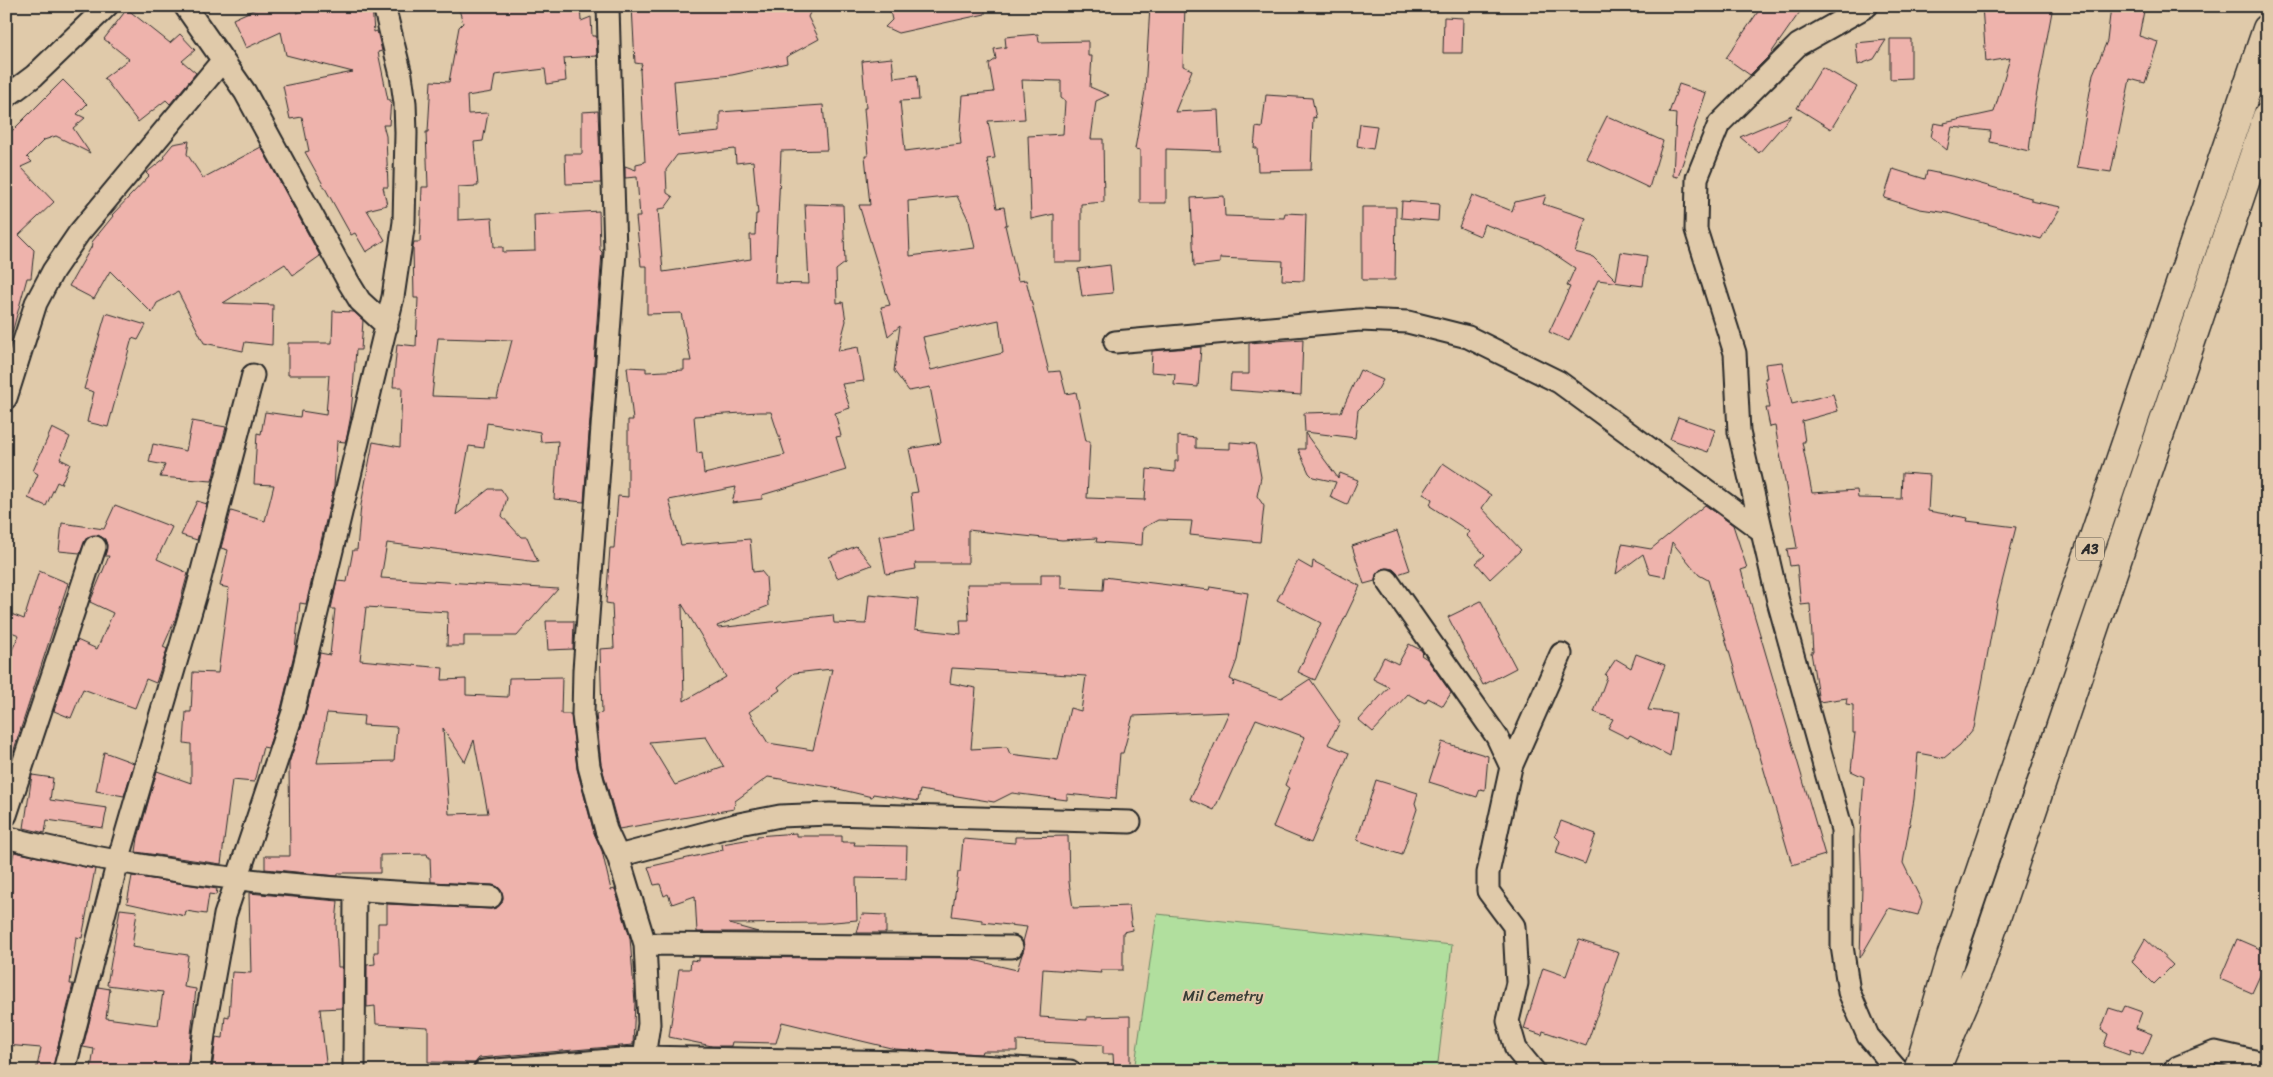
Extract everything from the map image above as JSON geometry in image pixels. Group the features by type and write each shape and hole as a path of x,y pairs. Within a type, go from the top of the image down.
{"highway":[{"name":"A3","path":"1918,1071 1954,948 2267,29"},
{"name":"A3","path":"1935,1071 1979,968 2267,117"}],"street":[{"path":"6,97 34,76 107,6"},
{"path":"185,6 245,92 348,283 360,301 387,326"},
{"path":"199,1071 225,915 293,712 387,326 404,222 406,133 405,103 401,75 384,6"},
{"path":"608,6 615,252 584,670 583,715 589,766 606,830 618,856 644,944 649,1024 643,1064"},
{"path":"1867,6 1798,45 1719,124 1697,178 1696,230 1736,354 1739,432 1778,601 1842,830 1842,946 1849,992 1868,1036 1898,1071"},
{"path":"6,398 36,303 52,271 79,233 223,60"},
{"path":"1115,342 1360,320 1408,322 1468,337 1559,382 1762,531"},
{"path":"64,1071 118,861 196,590 253,375"},
{"path":"6,816 95,547"},
{"path":"1387,580 1497,737 1511,767"},
{"path":"1534,1071 1516,1049 1508,1020 1517,983 1514,926 1488,891 1488,873 1511,767 1561,654"},
{"path":"618,856 739,824 780,816 830,814 1130,822"},
{"path":"6,837 60,851 236,880 355,891 491,897"},
{"path":"354,1071 355,891"},
{"path":"644,944 1012,947"},
{"path":"2173,1071 2178,1067 2215,1052 2267,1064"},
{"path":"484,1071 643,1064 907,1062 1070,1071"}],"green space":[{"name":"Mil Cemetry","path":"1157,914 1452,945 1437,1071 1134,1071"}],"building":[{"path":"262,6 294,6 297,13 319,6 372,6 374,32 377,31 382,51 378,52 388,100 391,100 389,125 383,125 386,136 388,187 383,187 387,205 367,210 385,240 366,252 355,233 351,235 305,152 309,151 302,117 290,119 283,86 353,72 286,55 281,32 246,48 233,19"},
{"path":"458,6 580,6 581,21 591,17 592,36 596,36 597,56 564,58 566,81 547,84 545,69 495,75 492,92 467,96 468,114 488,113 483,141 474,142 478,186 458,187 458,220 492,218 494,247 503,247 503,252 535,251 534,215 599,211 600,250 602,252 584,502 554,499 558,441 541,442 540,432 487,423 484,448 469,446 456,515 489,489 501,489 507,498 502,516 521,537 527,537 538,562 387,543 381,578 558,589 517,636 464,636 464,646 447,646 448,612 366,607 360,660 443,668 442,680 466,679 466,695 508,697 509,678 562,677 561,714 571,714 577,769 594,833 602,851 611,890 615,889 630,938 635,1003 633,1045 479,1058 475,1063 428,1062 428,1027 376,1024 375,1006 367,1007 367,965 375,964 374,952 378,952 378,923 387,923 387,904 491,909 501,904 503,898 502,892 498,887 492,885 431,882 430,857 427,854 380,855 380,873 338,873 338,876 265,869 265,856 290,856 289,763 305,715 320,653 330,655 335,609 331,609 337,581 347,582 353,550 357,550 361,505 373,442 400,447 402,387 393,387 397,344 416,346 418,298 414,298 413,246 414,242 420,242 422,187 428,187 426,132 428,132 431,81 449,82 459,27 463,23","holes":["438,338 512,340 497,398 432,396","327,713 364,716 363,725 397,727 394,761 317,763","443,728 465,762 474,740 488,813 449,814"]},
{"path":"632,6 813,6 808,17 819,39 786,57 787,63 732,75 674,81 678,136 720,132 720,112 823,105 827,150 781,151 775,283 809,284 805,204 843,205 845,263 836,270 837,303 843,302 846,321 838,351 858,347 864,381 842,384 850,408 835,413 841,436 836,437 846,470 762,495 762,499 732,503 736,487 669,500 681,545 750,539 753,572 761,571 766,577 768,606 717,626 718,628 833,615 834,623 866,624 869,594 918,599 915,629 961,634 960,620 969,620 967,584 1041,584 1041,574 1061,574 1061,588 1103,590 1104,577 1209,590 1210,587 1248,593 1237,660 1230,679 1234,681 1233,686 1235,681 1281,698 1310,679 1340,722 1328,744 1349,753 1311,843 1273,827 1289,788 1285,785 1305,737 1256,719 1214,810 1190,799 1229,712 1133,716 1123,753 1120,753 1116,799 1067,794 1067,800 1012,793 994,802 920,790 918,801 873,794 872,797 830,787 768,777 735,801 734,809 619,829 601,764 596,714 602,713 600,649 614,648 612,604 606,603 610,548 614,548 618,496 628,497 628,420 633,420 627,367 646,368 646,372 684,370 684,361 691,361 681,313 647,314 647,266 641,266 636,217 640,217 637,177 625,178 625,166 636,170 636,164 645,162 640,70 642,64 635,63","holes":["735,149 736,163 753,161 758,214 756,214 755,235 750,235 751,259 663,272 658,209 665,208 673,197 667,193 666,170 677,155","771,412 785,455 704,474 702,452 697,453 694,416","682,604 726,677 684,701","952,668 1086,676 1081,711 1070,708 1058,760 1010,754 1007,747 971,749 976,688 950,683","832,669 813,750 768,743 749,712 780,690 778,687 794,673","706,737 724,767 675,785 649,742"]},
{"path":"889,6 985,6 985,14 898,33 885,27 892,20"},
{"path":"1150,6 1185,6 1183,66 1192,70 1175,112 1218,110 1220,151 1166,149 1166,203 1140,203 1140,150 1135,149 1145,91"},
{"path":"1762,6 1804,6 1769,56 1750,75 1726,58"},
{"path":"1982,6 2053,6 2034,108 2029,151 1990,142 1991,131 1952,127 1947,150 1931,137 1934,123 1945,125 1944,123 1994,112 2010,58 1986,62"},
{"path":"2111,6 2145,6 2139,36 2158,42 2145,83 2130,79 2111,172 2077,167 2093,74 2107,41"},
{"path":"127,9 170,43 180,34 195,50 182,61 196,73 170,104 166,100 138,122 104,78 129,59 104,39"},
{"path":"1444,17 1463,18 1462,53 1443,53"},
{"path":"1038,34 1039,42 1088,41 1088,56 1092,56 1090,87 1109,95 1096,101 1091,139 1103,139 1104,202 1081,204 1081,262 1054,262 1054,214 1031,219 1028,136 1063,134 1065,101 1061,98 1061,81 1022,80 1025,119 988,121 995,158 987,159 997,208 1004,207 1007,225 1005,225 1018,281 1026,280 1049,372 1060,371 1066,394 1076,392 1086,441 1090,441 1087,498 1145,500 1147,469 1175,472 1175,461 1178,461 1178,436 1196,438 1196,448 1230,449 1230,442 1255,444 1261,477 1257,496 1264,506 1260,542 1190,535 1192,521 1158,520 1143,528 1142,545 1096,542 1097,538 1062,540 968,530 968,563 915,563 916,569 886,574 879,536 915,530 911,493 918,492 909,449 941,443 930,387 909,391 894,371 900,326 888,336 881,307 890,305 859,205 870,205 865,156 868,156 862,61 892,58 894,78 917,75 919,100 900,101 905,151 961,144 963,95 994,92 989,64 996,59 994,49 1006,47 1005,37","holes":["957,196 969,221 975,248 910,256 908,201","999,320 1003,353 931,370 923,337"]},
{"path":"1890,39 1911,39 1911,78 1890,79"},
{"path":"1886,40 1874,59 1858,65 1856,43"},
{"path":"1822,67 1857,87 1831,129 1797,108"},
{"path":"63,80 87,104 77,114 85,118 73,128 90,153 56,136 44,140 27,157 32,162 21,167 54,202 19,235 34,250 31,278 27,278 12,333 6,333 6,137"},
{"path":"1679,84 1706,93 1678,177 1673,176 1676,114 1669,113"},
{"path":"1266,95 1312,98 1316,118 1313,117 1311,170 1258,171 1257,148 1254,148 1256,127 1262,128"},
{"path":"598,111 601,183 566,184 565,154 582,154 582,112"},
{"path":"1792,115 1759,153 1740,137 1756,130"},
{"path":"1607,116 1663,141 1649,188 1586,158"},
{"path":"1360,124 1377,126 1373,149 1357,146"},
{"path":"189,141 187,154 203,178 261,147 320,256 293,275 285,264 223,303 273,305 272,345 245,342 243,351 204,343 178,292 157,303 152,313 110,271 94,299 69,286 93,244 92,242 112,215 149,176 146,173 165,158 164,155 173,144"},
{"path":"1893,169 1925,179 1927,171 1956,177 2031,198 2031,201 2061,207 2041,239 1948,213 1920,209 1884,198"},
{"path":"1472,195 1512,211 1515,202 1546,195 1543,204 1586,218 1575,252 1593,257 1616,280 1621,252 1647,256 1643,286 1598,280 1569,341 1549,332 1570,287 1567,286 1575,268 1541,245 1484,224 1480,236 1459,227"},
{"path":"1224,196 1225,216 1284,218 1285,213 1306,214 1304,281 1282,280 1283,261 1220,258 1220,263 1194,266 1191,198"},
{"path":"1402,201 1439,204 1438,221 1401,218"},
{"path":"1362,207 1396,207 1395,280 1362,280"},
{"path":"1110,265 1113,293 1082,296 1078,269"},
{"path":"333,311 354,312 363,320 361,350 356,350 351,415 347,436 345,442 337,441 334,487 306,604 300,603 295,650 281,709 268,748 263,747 254,782 232,780 221,864 136,852 138,838 157,771 191,783 191,744 184,743 186,712 191,712 193,672 218,673 229,588 220,586 228,550 221,548 231,511 265,521 274,485 254,484 257,433 261,434 265,412 300,417 301,411 326,415 329,375 288,375 288,343 332,343"},
{"path":"106,313 146,325 138,340 132,338 108,427 87,422 94,392 84,389"},
{"path":"1303,339 1301,395 1230,390 1231,374 1249,374 1249,343"},
{"path":"1201,347 1198,387 1174,385 1175,374 1151,372 1152,351"},
{"path":"1782,362 1792,404 1833,394 1838,411 1802,421 1805,442 1802,442 1812,493 1857,490 1858,498 1901,499 1902,473 1930,475 1928,511 1968,518 1967,521 2016,527 1997,602 1974,728 1960,745 1944,758 1918,753 1914,799 1903,863 1922,902 1918,915 1889,908 1860,958 1862,886 1860,836 1864,777 1851,771 1855,733 1853,733 1853,705 1846,704 1847,698 1819,702 1811,652 1813,652 1810,604 1801,605 1797,565 1790,566 1787,549 1797,548 1775,426 1770,427 1766,408 1770,408 1765,378 1767,378 1765,364"},
{"path":"1360,370 1383,380 1377,391 1358,410 1355,438 1333,435 1331,437 1330,435 1305,432 1304,413 1341,412"},
{"path":"1678,417 1715,430 1708,452 1670,439"},
{"path":"192,421 226,427 212,481 160,477 165,465 149,462 153,444 186,451"},
{"path":"52,428 70,437 60,459 70,464 61,484 57,482 46,506 28,498 38,474 33,471"},
{"path":"1305,433 1338,478 1340,473 1358,480 1347,505 1330,497 1336,482 1313,477 1309,473 1298,449 1305,449"},
{"path":"1443,463 1491,495 1482,508 1521,550 1490,579 1476,563 1485,555 1466,535 1470,532 1430,506 1432,499 1423,494"},
{"path":"197,501 207,504 197,540 181,535"},
{"path":"115,505 172,527 157,559 188,573 175,620 163,647 167,649 156,683 146,679 135,708 83,689 71,718 54,711 77,640 97,649 113,613 90,602 109,556 105,556 107,545 105,539 98,535 87,537 80,553 59,551 62,523 104,529"},
{"path":"1705,505 1733,525 1747,568 1741,570 1825,855 1792,865 1708,580 1699,575 1672,542 1665,577 1650,574 1643,554 1616,574 1622,544 1651,549"},
{"path":"1397,531 1410,570 1398,574 1393,569 1385,568 1376,574 1375,581 1364,584 1352,546"},
{"path":"856,546 872,565 837,578 829,557"},
{"path":"1298,561 1312,569 1313,561 1360,586 1315,680 1298,672 1321,623 1277,600"},
{"path":"39,571 68,583 9,765 6,765 6,663 19,635 6,630 6,612 24,619"},
{"path":"1481,601 1516,668 1483,685 1448,617"},
{"path":"546,621 574,621 573,649 548,650"},
{"path":"1409,644 1421,650 1423,653 1421,655 1427,659 1451,693 1443,706 1428,698 1425,703 1408,694 1373,732 1359,720 1389,687 1373,679 1384,657 1398,664"},
{"path":"1636,654 1665,665 1648,710 1676,713 1670,756 1630,735 1628,738 1608,728 1613,719 1594,712 1607,677 1605,675 1616,659 1631,668"},
{"path":"1442,742 1488,756 1485,790 1480,789 1477,797 1429,782"},
{"path":"104,752 134,763 124,796 96,791"},
{"path":"32,775 53,778 50,800 107,808 103,828 47,820 45,833 24,828"},
{"path":"1376,780 1418,793 1415,803 1417,809 1402,855 1357,840"},
{"path":"1561,821 1596,834 1585,864 1556,853 1560,841 1555,836"},
{"path":"796,833 796,836 842,836 842,842 855,842 854,845 907,846 906,879 856,878 857,920 823,923 729,924 758,932 697,932 695,896 672,904 668,894 664,896 660,884 654,885 648,867 723,850 722,844 757,838 757,836"},
{"path":"1068,836 1069,882 1073,908 1129,906 1132,930 1123,932 1123,970 1100,970 1101,973 1043,969 1040,1017 1087,1020 1087,1017 1130,1016 1130,1071 1114,1071 1113,1054 1103,1054 1103,1045 1017,1041 1017,1051 982,1051 981,1054 895,1049 782,1022 776,1043 732,1042 731,1046 712,1046 669,1037 679,969 690,969 691,960 699,961 699,957 969,959 1017,970 1024,948 1023,942 1027,927 982,922 982,920 952,916 958,872 960,872 963,839 1015,843 1015,837"},
{"path":"14,852 95,869 82,938 76,937 70,984 73,984 52,1071 36,1071 41,1048 6,1045 6,892"},
{"path":"132,876 217,889 216,895 209,894 206,914 186,911 185,916 127,903"},
{"path":"249,893 338,901 336,924 338,967 342,967 342,1008 320,1009 327,1071 212,1071 216,1037 223,1038 225,1016 229,1017 232,972 251,973"},
{"path":"120,909 137,911 132,947 188,955 184,987 196,989 187,1071 105,1071 91,1069 94,1049 83,1047 98,987 110,989 106,1018 158,1025 163,992 107,985"},
{"path":"862,914 886,915 886,933 857,933"},
{"path":"2145,939 2173,965 2154,984 2132,962"},
{"path":"2237,939 2267,952 2267,960 2252,993 2220,979"},
{"path":"1579,940 1619,953 1586,1046 1543,1031 1542,1035 1524,1029 1543,968 1566,976"},
{"path":"2125,1006 2142,1012 2136,1028 2152,1034 2143,1055 2130,1050 2129,1055 2104,1046 2108,1034 2101,1030 2109,1008 2122,1012"}]}
